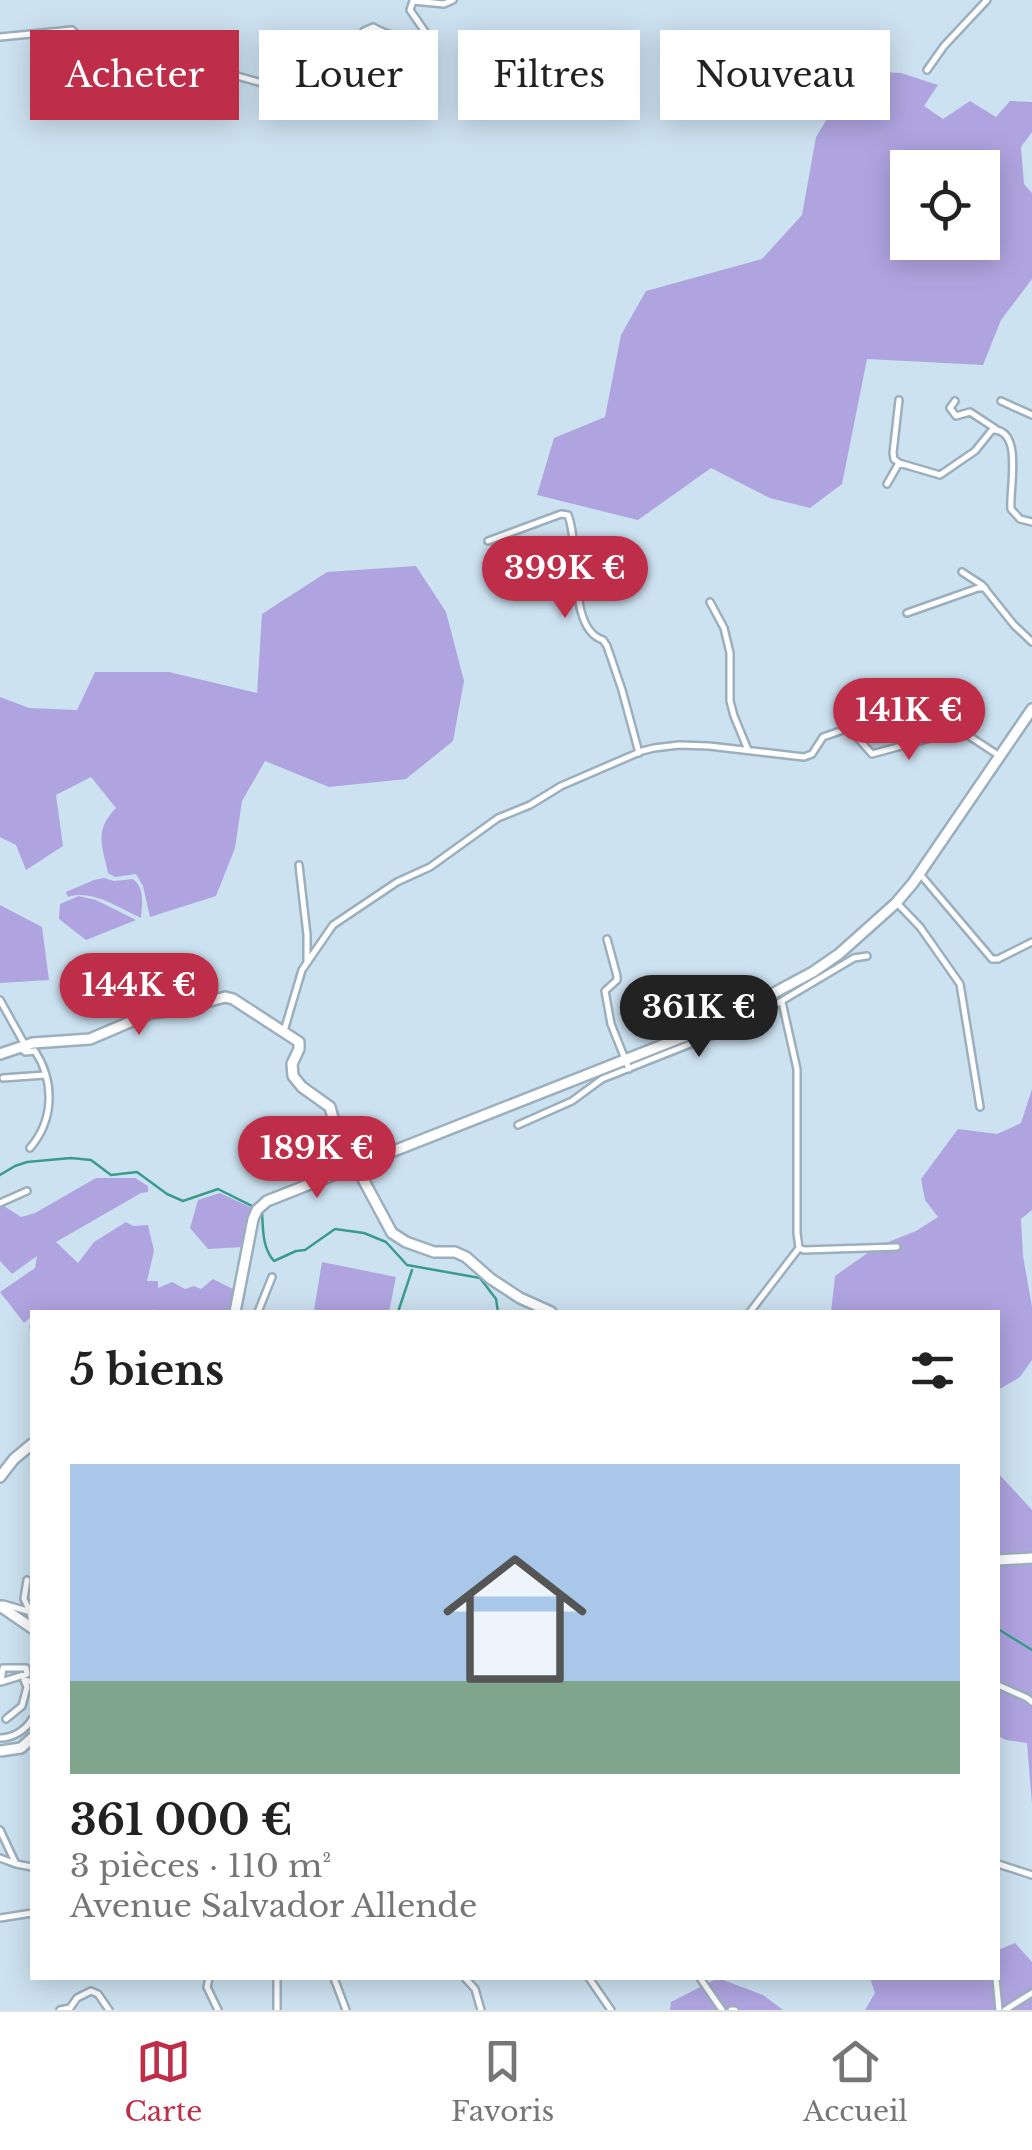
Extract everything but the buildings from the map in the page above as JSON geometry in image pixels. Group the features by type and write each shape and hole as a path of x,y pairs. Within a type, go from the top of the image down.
{"main road":[{"path":"235,1310 253,1219 258,1208 274,1197 353,1162 371,1160 628,1065 780,996 839,954 896,902 920,874 1032,709"},
{"path":"0,1054 23,1046 90,1039 141,1016 225,997 240,1002 300,1045 292,1064 294,1076 302,1087 330,1107 336,1129 388,1229 397,1237 434,1252 466,1256 491,1279 547,1310"},
{"path":"0,1476 30,1446"},
{"path":"1000,1560 1032,1558"},
{"path":"0,1604 30,1626"},
{"path":"0,1752 20,1748 30,1740"}],"street":[{"path":"0,37 72,30 106,63 122,66 181,60 297,93 338,70 364,30 373,27 384,34 428,36 410,10 414,1 444,4 453,0"},
{"path":"927,70 987,0"},
{"path":"899,400 894,459 940,475 975,450 996,428"},
{"path":"954,401 950,408 956,416 970,412 1005,433 1012,448 1011,510 1020,519 1032,522"},
{"path":"1001,401 1032,415"},
{"path":"887,484 899,463"},
{"path":"488,541 561,514 568,515 575,546 579,608 589,632 607,646 639,753"},
{"path":"962,572 984,588 1032,642"},
{"path":"907,613 984,588"},
{"path":"710,602 724,628 730,653 730,701 748,750"},
{"path":"284,1031 302,970 333,925 398,882 430,868 498,818 639,753 679,745 808,756 824,737 849,728 868,752 876,754 960,730 999,756"},
{"path":"298,865 308,935 307,962"},
{"path":"920,874 992,959 1032,942"},
{"path":"896,902 920,927 960,984 980,1107"},
{"path":"518,1125 572,1101 628,1065 611,1024 605,991 618,976 607,940"},
{"path":"752,1310 799,1248 797,1069 780,996 854,958 867,956"},
{"path":"0,1000 25,1052 35,1051 49,1088 43,1133 30,1148"},
{"path":"3,1078 46,1074"},
{"path":"0,1203 27,1190"},
{"path":"799,1248 897,1248"},
{"path":"259,1310 272,1277"},
{"path":"27,1580 24,1600 30,1611"},
{"path":"0,1604 30,1613"},
{"path":"3,1668 26,1668 27,1674 7,1682 1,1682 2,1679 3,1668"},
{"path":"6,1719 22,1706 27,1687 24,1680 30,1682"},
{"path":"1000,1686 1032,1702"},
{"path":"0,1738 18,1733 30,1724"},
{"path":"0,1830 16,1864"},
{"path":"0,1858 30,1867"},
{"path":"1000,1865 1032,1875"},
{"path":"0,1918 30,1913"},
{"path":"209,1980 218,2010"},
{"path":"277,1980 277,2010"},
{"path":"335,1980 346,2010"},
{"path":"467,1980 475,1989 480,2010"},
{"path":"590,1980 611,2010"},
{"path":"701,1980 722,2010"},
{"path":"996,1980 1002,2010 1032,1993"},
{"path":"60,2010 70,2008 91,1991 110,2010"}],"shaded area":[{"path":"890,72 938,85 924,106 943,119 970,101 996,117 1010,101 1032,102 1032,132 1021,147 1024,184 1032,193 1032,279 1001,320 983,365 867,359 842,484 810,508 770,498 711,468 638,520 537,495 554,438 605,417 621,335 646,291 762,259 802,215 816,137 826,120 890,120"},
{"path":"416,566 446,612 464,681 453,741 406,779 329,787 265,761 242,801 235,848 216,896 150,917 136,874 115,877 108,873 102,831 116,808 91,777 56,795 63,846 26,870 16,845 0,837 0,697 29,708 77,710 95,672 169,672 257,693 262,614 327,572"},
{"path":"104,878 133,879 137,883 142,897 141,918 96,897 68,897 66,892"},
{"path":"79,896 136,920 86,940 59,919 60,904"},
{"path":"0,905 42,927 49,980 0,983"},
{"path":"150,979 159,999 128,1014 119,993"},
{"path":"1032,1089 1032,1210 1021,1219 1032,1307 1032,1360 1020,1377 1000,1389 1000,1310 831,1310 835,1276 876,1247 916,1231 938,1217 925,1200 921,1179 958,1129 997,1134 1021,1123"},
{"path":"96,1178 135,1178 148,1186 148,1192 56,1242 78,1263 94,1242 126,1222 133,1226 148,1225 154,1251 147,1281 158,1281 158,1288 172,1282 185,1289 201,1289 213,1279 235,1290 231,1310 30,1310 30,1318 24,1323 0,1292 35,1268 37,1256 12,1274 0,1261 0,1207 21,1217 35,1213"},
{"path":"220,1193 252,1208 243,1247 208,1249 190,1228 198,1200"},
{"path":"322,1262 396,1277 389,1310 314,1310"},
{"path":"1000,1475 1032,1510 1032,1804 1027,1743 1000,1737"},
{"path":"1015,1943 1032,1962 1032,2010 865,2010 875,1993 871,1980 1000,1980 1000,1949"},
{"path":"714,1980 723,1980 763,1995 783,2010 670,2010 671,2002"}],"waterway":[{"path":"0,1175 27,1162 71,1158 91,1160 111,1175 137,1172 183,1201 218,1189 262,1211 265,1244 274,1261 305,1250 335,1229 364,1233 386,1242 407,1265 480,1278 496,1299 498,1310"},
{"path":"399,1310 412,1270"},
{"path":"1000,1630 1032,1650"}]}
